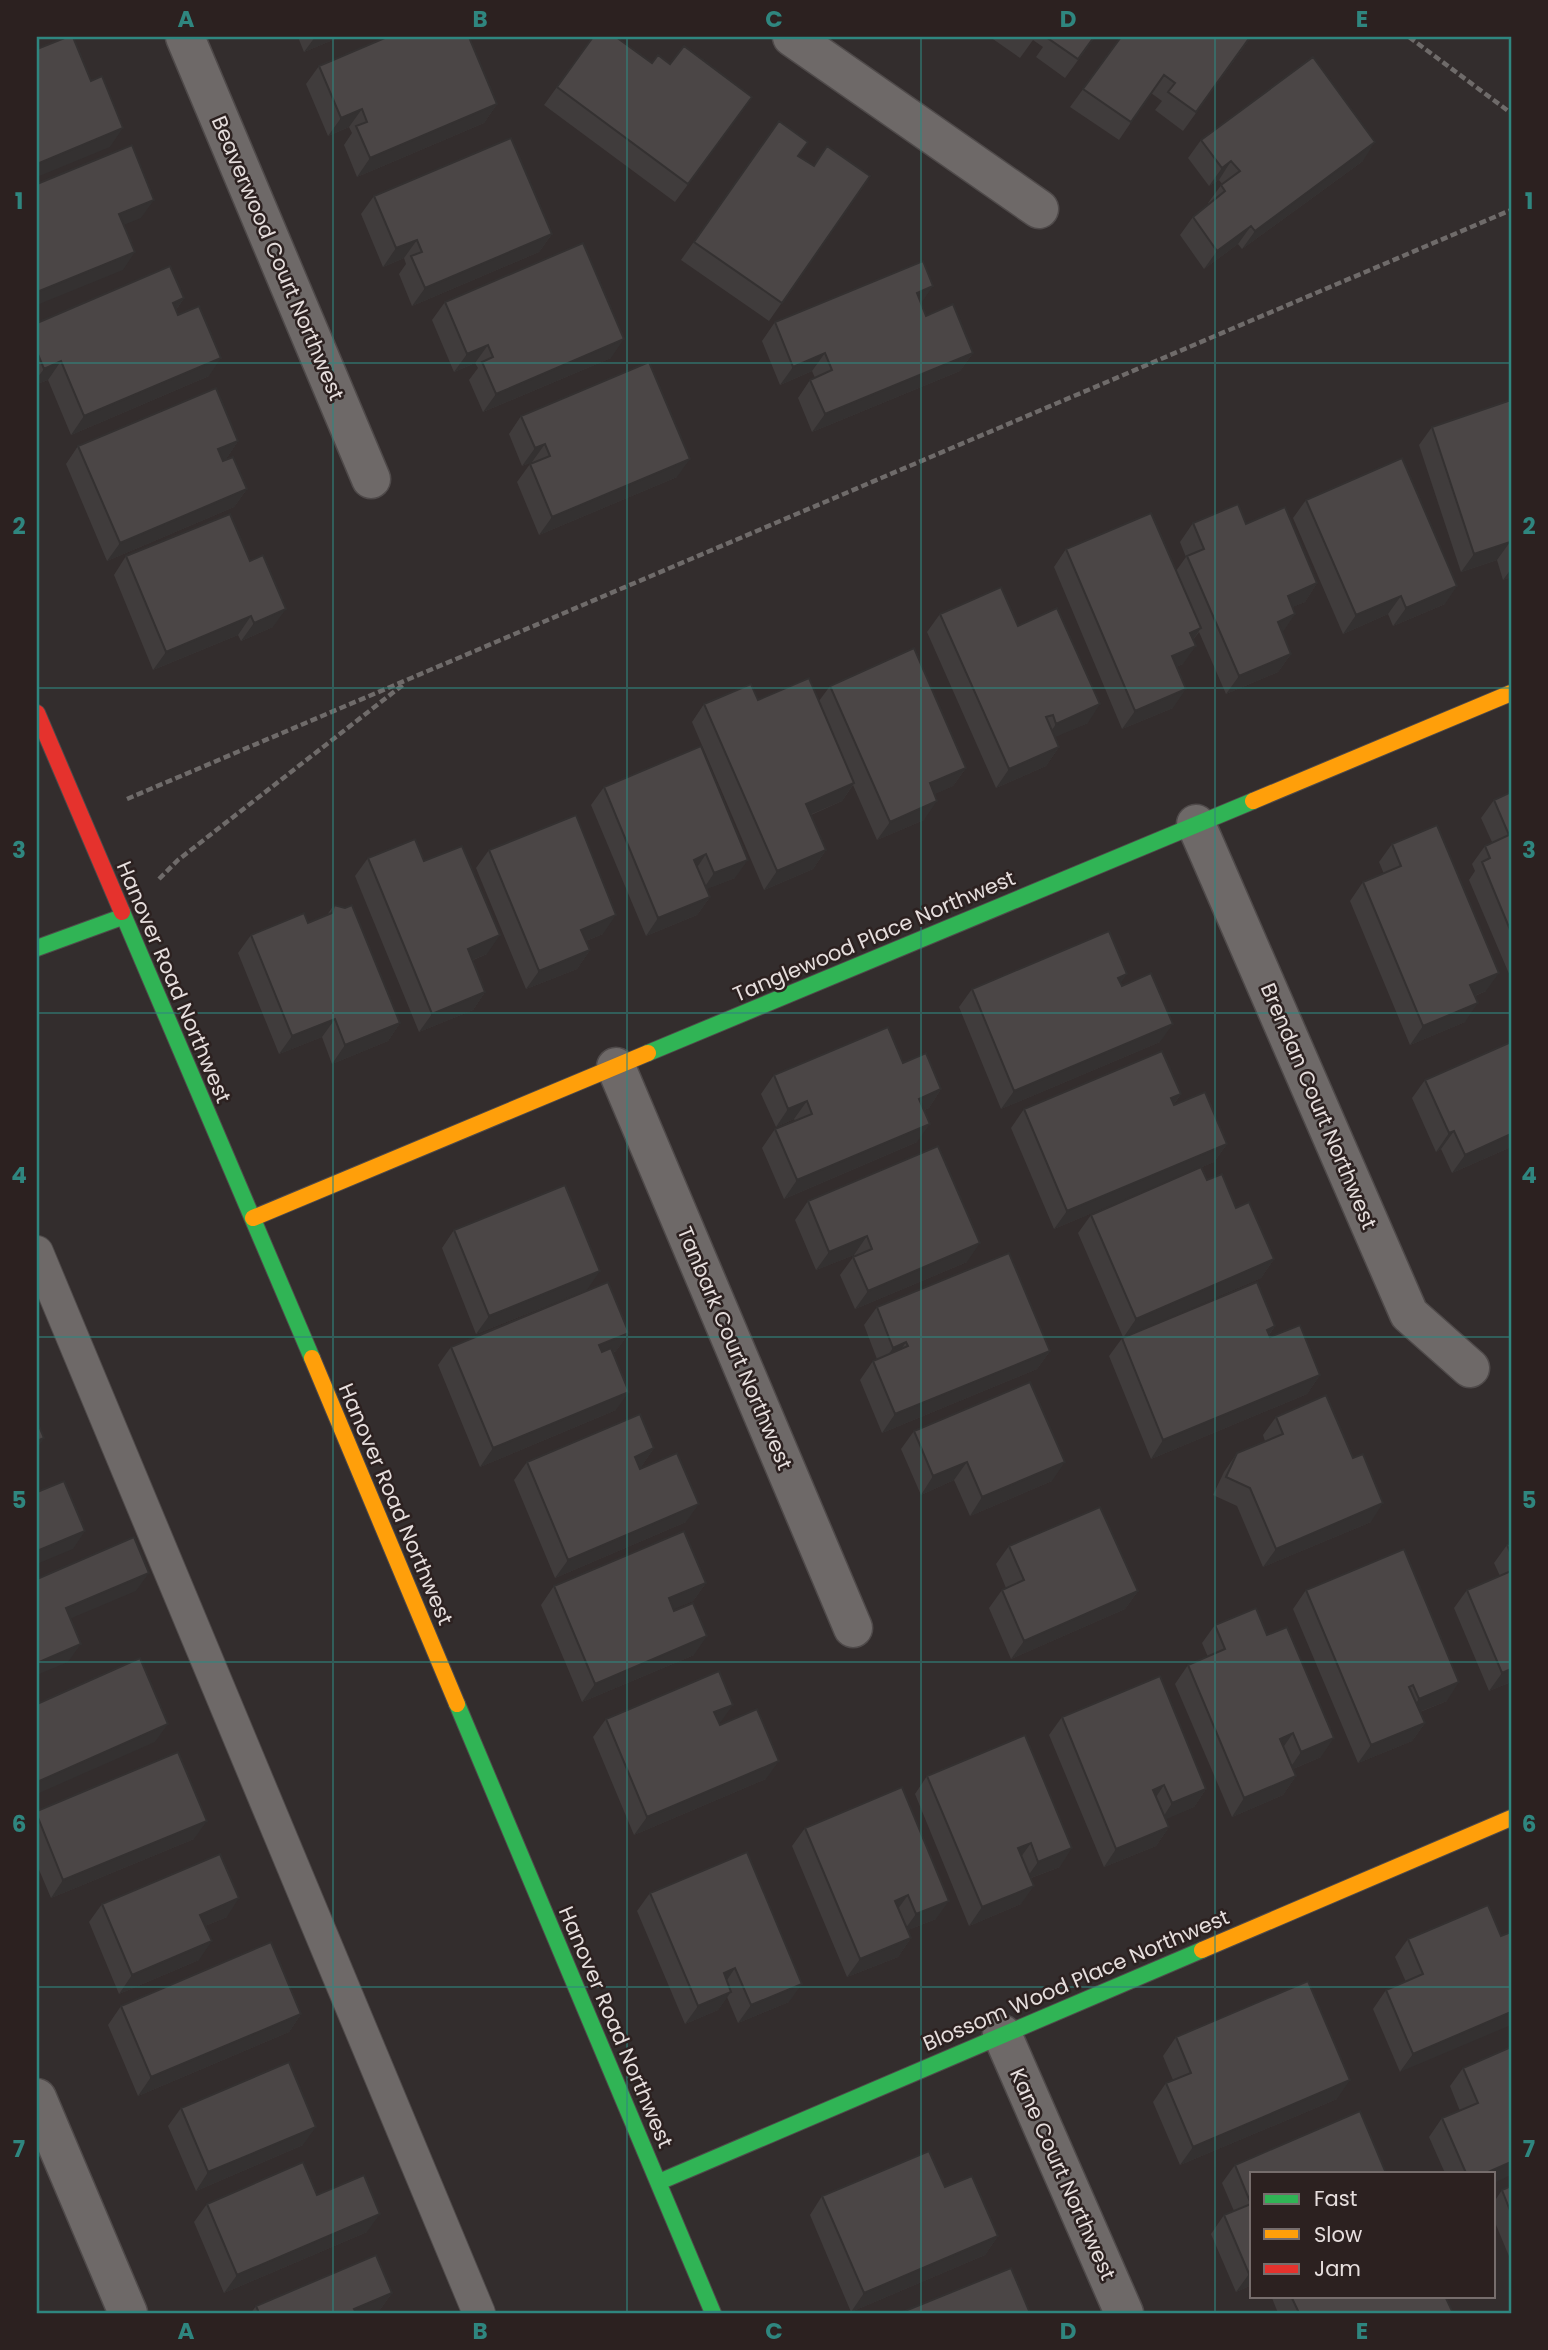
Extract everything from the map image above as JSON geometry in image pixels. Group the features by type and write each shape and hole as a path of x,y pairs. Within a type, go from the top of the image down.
{"street":[{"name":"Beaverwood Court Northwest","path":"184,37 371,478"},
{"path":"792,37 1039,209"},
{"name":"Tanglewood Place Northwest","path":"253,1218 1511,693"},
{"name":"Hanover Road Northwest","path":"37,713 253,1218 713,2313"},
{"path":"46,785 64,778"},
{"name":"Brendan Court Northwest","path":"1196,824 1409,1314 1470,1368"},
{"path":"37,948 122,916"},
{"name":"Tanbark Court Northwest","path":"616,1067 853,1628"},
{"name":"Blossom Wood Place Northwest","path":"659,2182 1511,1818"},
{"name":"Kane Court Northwest","path":"1002,2034 1124,2313"},
{"path":"37,2098 128,2313"}],"lane":[{"path":"37,1252 479,2313"}],"path":[{"path":"1409,37 1511,113"},
{"path":"81,819 1511,210"},
{"path":"122,916 178,860 410,679"}],"building":[{"path":"73,37 91,81 102,76 123,128 37,164 37,49"},
{"path":"387,37 469,37 497,104 370,158 356,126 367,122 362,109 341,118 319,66"},
{"path":"593,37 616,37 652,63 658,55 670,64 684,46 752,97 688,184 557,87"},
{"path":"1094,37 1078,59 1049,39"},
{"path":"1121,37 1250,37 1196,112 1168,92 1175,83 1164,75 1131,122 1083,89"},
{"path":"1313,57 1375,142 1255,231 1251,226 1217,251 1193,217 1225,191 1221,185 1240,171 1231,161 1222,168 1201,140"},
{"path":"779,121 808,142 798,156 814,166 827,146 870,176 782,303 694,242"},
{"path":"511,138 552,234 425,288 411,256 422,252 417,240 396,248 374,196"},
{"path":"132,145 154,200 119,214 135,252 37,292 37,184"},
{"path":"583,243 624,339 496,394 482,362 493,357 488,345 467,354 445,302"},
{"path":"923,261 933,286 917,293 926,316 953,304 973,353 825,414 810,380 832,370 825,353 793,367 775,322"},
{"path":"170,266 184,298 173,303 178,315 199,306 221,358 84,416 61,361 44,369 37,352 37,323"},
{"path":"649,362 690,459 552,517 530,464 550,456 545,444 535,448 521,416"},
{"path":"216,388 238,441 218,449 223,461 233,457 247,489 120,543 78,446"},
{"path":"1511,400 1511,546 1510,542 1474,554 1432,427"},
{"path":"1402,458 1457,586 1406,608 1401,596 1356,615 1306,500"},
{"path":"1238,504 1246,524 1285,507 1317,583 1288,596 1295,614 1278,622 1291,654 1239,676 1187,556 1204,549 1193,523"},
{"path":"1151,513 1201,628 1190,633 1196,646 1172,656 1186,689 1135,711 1066,549"},
{"path":"230,514 250,561 263,555 286,609 254,623 251,616 166,652 126,556"},
{"path":"1001,587 1018,626 1057,608 1100,704 1056,724 1053,715 1046,717 1059,747 1009,769 940,614"},
{"path":"914,648 966,768 930,783 937,801 890,822 830,686"},
{"path":"809,678 854,783 806,804 826,850 777,871 704,704 751,684 758,700"},
{"path":"701,746 748,860 714,873 706,854 694,860 710,897 658,918 604,787"},
{"path":"1511,792 1511,932 1482,862 1490,858 1485,846 1509,835 1494,800"},
{"path":"576,815 616,915 581,930 590,950 539,971 489,850"},
{"path":"1437,825 1499,973 1470,985 1478,1003 1423,1026 1363,882 1401,866 1392,844"},
{"path":"415,839 424,861 462,846 500,935 468,949 485,992 432,1014 368,858"},
{"path":"334,905 345,908 352,905 400,1023 345,1045 335,1019 292,1036 251,935 304,913 308,923 332,913"},
{"path":"1109,931 1127,974 1118,978 1122,986 1151,973 1173,1024 1014,1091 972,989"},
{"path":"888,1027 903,1063 926,1053 941,1089 919,1099 930,1124 797,1180 775,1129 812,1114 807,1101 788,1109 774,1075"},
{"path":"1511,1042 1511,1134 1465,1155 1454,1131 1449,1133 1425,1080"},
{"path":"1162,1051 1181,1094 1171,1098 1174,1105 1205,1092 1227,1144 1067,1211 1024,1109"},
{"path":"938,1146 980,1243 868,1291 853,1257 872,1249 867,1236 829,1252 808,1201"},
{"path":"1201,1167 1207,1180 1222,1174 1236,1208 1249,1202 1274,1259 1136,1319 1091,1215"},
{"path":"565,1185 600,1271 489,1316 454,1230"},
{"path":"1009,1253 1050,1351 895,1414 873,1361 908,1346 906,1342 893,1348 877,1307"},
{"path":"608,1282 629,1333 599,1345 602,1352 611,1348 629,1392 493,1448 451,1347"},
{"path":"1257,1282 1275,1326 1267,1330 1270,1337 1300,1325 1320,1375 1163,1440 1122,1338"},
{"path":"1030,1382 1065,1462 982,1497 967,1462 933,1476 914,1431"},
{"path":"1326,1395 1353,1458 1363,1454 1383,1503 1276,1549 1250,1488 1226,1477 1237,1453 1283,1434 1276,1417"},
{"path":"640,1414 654,1448 635,1457 640,1469 677,1453 699,1504 568,1560 527,1462"},
{"path":"37,1421 44,1438 37,1441"},
{"path":"64,1481 85,1531 37,1551 37,1492"},
{"path":"1100,1507 1138,1591 1024,1641 1002,1590 1024,1580 1009,1546"},
{"path":"684,1531 706,1583 669,1598 674,1611 693,1603 707,1636 595,1684 554,1586"},
{"path":"134,1537 149,1573 66,1608 81,1644 37,1663 37,1579"},
{"path":"1404,1549 1459,1682 1419,1699 1413,1685 1409,1687 1425,1723 1371,1745 1306,1590"},
{"path":"1511,1571 1511,1669 1502,1673 1467,1590"},
{"path":"1256,1608 1267,1635 1287,1627 1334,1738 1301,1752 1293,1733 1280,1739 1296,1776 1244,1798 1188,1665 1225,1649 1215,1625"},
{"path":"140,1658 168,1724 37,1782 37,1704"},
{"path":"719,1671 733,1705 714,1712 720,1725 757,1709 779,1761 647,1817 606,1719"},
{"path":"1160,1676 1206,1789 1172,1803 1164,1785 1153,1790 1169,1827 1116,1849 1062,1717"},
{"path":"1025,1735 1072,1848 1038,1862 1031,1843 1018,1848 1034,1886 982,1907 927,1776"},
{"path":"178,1752 207,1821 63,1880 37,1811"},
{"path":"902,1787 949,1901 916,1914 908,1895 895,1901 911,1938 860,1959 805,1828"},
{"path":"747,1852 802,1984 751,2005 735,1968 724,1973 731,1992 698,2006 650,1893"},
{"path":"220,1854 239,1898 200,1915 212,1941 132,1975 102,1904"},
{"path":"1488,1905 1501,1936 1511,1932 1511,2012 1413,2054 1386,1990 1423,1974 1408,1939"},
{"path":"271,1942 301,2014 151,2077 121,2006"},
{"path":"1308,1981 1350,2080 1193,2147 1166,2083 1191,2073 1176,2037"},
{"path":"1511,2047 1511,2162 1488,2172 1466,2172 1442,2118 1478,2103 1463,2068"},
{"path":"289,2062 316,2127 208,2172 181,2108"},
{"path":"1360,2111 1386,2172 1250,2172 1250,2202 1235,2165"},
{"path":"929,2151 945,2187 972,2176 998,2236 864,2293 822,2196"},
{"path":"303,2162 317,2195 364,2175 380,2214 237,2275 207,2204"},
{"path":"1511,2186 1511,2213 1502,2190"},
{"path":"1250,2204 1249,2274 1224,2215"},
{"path":"376,2255 392,2293 354,2309 356,2313 259,2313 256,2306"},
{"path":"1011,2268 1030,2313 900,2313"},
{"path":"1292,2298 1446,2298 1453,2313 1299,2313"}],"traffic: fast":[{"path":"648,1053 1253,801"},
{"path":"122,912 312,1358"},
{"path":"37,948 122,917"},
{"path":"457,1704 713,2313"},
{"path":"659,2182 1202,1950"}],"traffic: slow":[{"path":"1253,801 1511,693"},
{"path":"253,1218 648,1053"},
{"path":"312,1358 457,1704"},
{"path":"1202,1950 1511,1818"}],"traffic: jam":[{"path":"37,713 122,912"}]}
